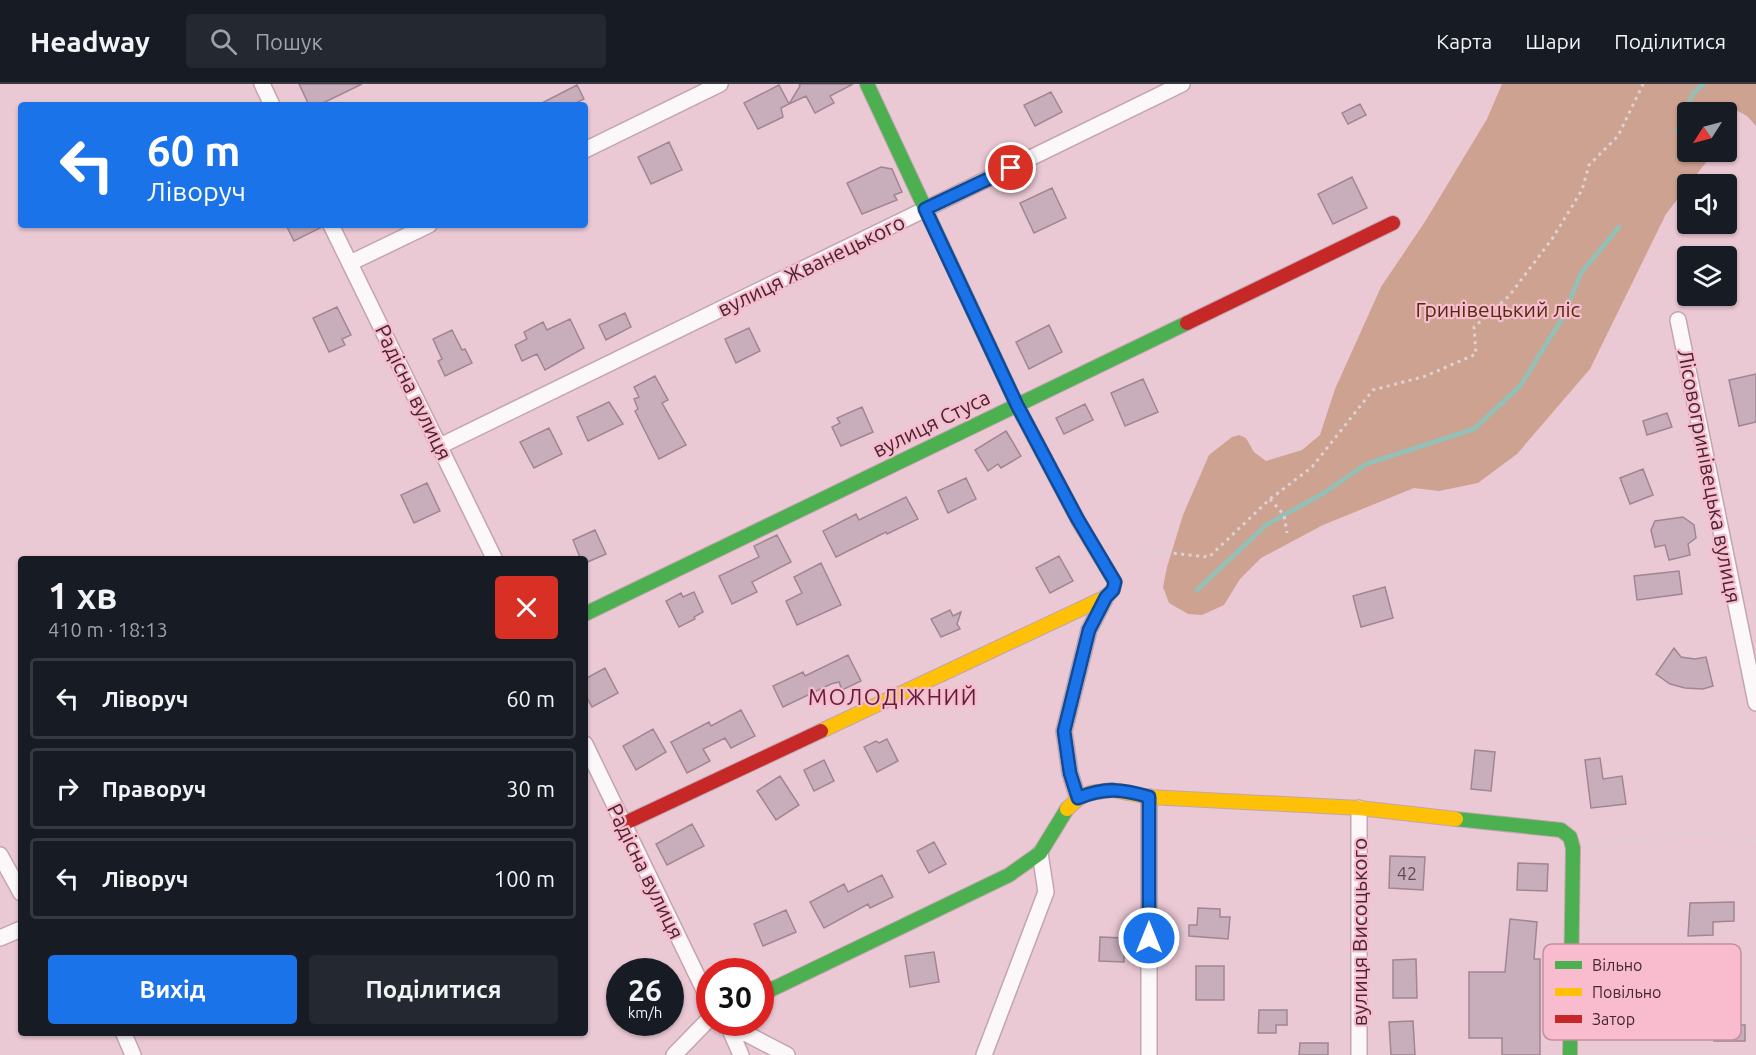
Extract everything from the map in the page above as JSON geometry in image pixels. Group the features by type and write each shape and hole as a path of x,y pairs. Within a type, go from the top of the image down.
{"street":[{"path":"262,84 271,102"},
{"path":"588,149 720,84"},
{"path":"867,84 1017,405 1077,518 1115,582 1089,630 1064,731 1070,773 1078,798"},
{"name":"вулиця Жванецького","path":"440,446 1182,84"},
{"name":"вулиця Стуса","path":"588,613 1393,223"},
{"name":"Радісна вулиця","path":"332,228 493,556"},
{"path":"350,263 423,228"},
{"name":"Лісовогринівецька вулиця","path":"1678,320 1756,703"},
{"path":"623,824 1109,593"},
{"name":"Радісна вулиця","path":"588,750 696,974"},
{"path":"774,987 1009,874 1040,853 1061,815 1078,798 1094,791 1125,790 1149,797 1359,808 1561,830 1572,838 1573,848 1572,944"},
{"path":"1149,797 1149,1055"},
{"name":"вулиця Висоцького","path":"1359,808 1359,1055"},
{"path":"984,1055 1046,892 1040,853"},
{"path":"0,855 18,888"},
{"path":"0,938 18,930"},
{"path":"674,1055 696,1032"},
{"path":"125,1036 133,1055"},
{"path":"732,1036 741,1055"},
{"path":"751,1036 788,1055"},
{"path":"1570,1040 1570,1055"}],"path":[{"path":"1109,572 1132,558 1151,551 1209,557 1270,499 1312,467 1372,390 1426,376 1476,354 1474,327 1509,296 1552,239 1582,190 1589,165 1618,136 1643,84"},
{"path":"1270,499 1284,515 1287,533"},
{"path":"1573,848 1691,833 1731,836 1756,841"}],"green space":[{"name":"Гринівецький ліс","path":"1502,84 1756,84 1756,126 1747,116 1737,111 1737,102 1677,102 1677,162 1706,162 1697,174 1677,174 1677,200 1666,214 1590,369 1517,454 1478,483 1439,491 1414,488 1323,525 1261,558 1240,579 1224,605 1202,615 1188,614 1169,603 1163,587 1167,567 1183,515 1209,455 1232,437 1239,435 1246,438 1254,452 1266,461 1302,450 1320,435 1335,389 1381,287 1426,220 1487,119"}],"building":[{"path":"299,84 362,84 325,102 308,102"},
{"path":"799,84 853,84 830,96 834,103 815,113 806,96 789,104"},
{"path":"577,85 584,99 578,102 544,102"},
{"path":"779,85 789,104 781,108 783,117 758,129 744,103"},
{"path":"1051,92 1062,112 1035,126 1024,105"},
{"path":"1360,104 1366,115 1348,124 1342,113"},
{"path":"669,142 682,170 651,184 638,157"},
{"path":"881,167 892,169 902,192 894,195 897,200 862,214 847,183"},
{"path":"1352,177 1367,208 1333,224 1318,194"},
{"path":"1052,188 1066,218 1034,233 1020,203"},
{"path":"288,228 320,228 294,241"},
{"path":"337,307 351,335 342,339 345,345 329,352 313,318"},
{"path":"625,313 631,327 606,340 599,325"},
{"path":"570,319 584,348 545,370 537,354 522,361 515,345 527,339 524,332 543,322 547,330"},
{"path":"1049,325 1062,352 1029,369 1016,342"},
{"path":"749,328 760,351 736,363 725,339"},
{"path":"452,330 462,350 465,349 472,363 445,376 438,361 442,359 433,339"},
{"path":"1756,374 1756,422 1739,426 1729,380"},
{"path":"655,376 668,400 662,403 686,445 659,459 635,411 638,409 634,399 639,397 634,387"},
{"path":"1143,379 1158,412 1125,426 1111,393"},
{"path":"609,402 623,424 588,441 577,417"},
{"path":"1085,404 1093,420 1064,434 1056,418"},
{"path":"862,407 873,432 841,446 832,427 840,423 837,418"},
{"path":"1667,413 1672,427 1647,435 1643,421"},
{"path":"549,428 562,454 534,468 520,442"},
{"path":"1006,431 1021,456 1001,468 998,464 988,471 975,450"},
{"path":"1643,469 1653,495 1630,504 1620,478"},
{"path":"966,478 976,499 948,513 938,491"},
{"path":"427,483 440,511 414,523 401,495"},
{"path":"906,497 918,519 836,557 823,531 856,514 859,520"},
{"path":"1683,517 1694,525 1696,538 1688,544 1690,555 1669,560 1665,545 1655,547 1651,530 1655,521"},
{"path":"595,530 606,554 588,562 588,556 579,556 573,540"},
{"path":"777,535 791,562 752,582 757,592 732,604 719,576 759,557 754,546"},
{"path":"1059,556 1073,581 1050,593 1036,568"},
{"path":"821,563 841,605 797,625 786,601 802,593 794,577"},
{"path":"1679,571 1682,594 1637,600 1634,576"},
{"path":"1385,587 1393,618 1361,627 1353,596"},
{"path":"694,592 703,612 679,627 666,601 681,593 683,597"},
{"path":"950,610 953,616 961,612 957,624 960,629 941,637 931,619"},
{"path":"1674,648 1681,657 1695,659 1706,657 1713,686 1703,689 1685,688 1670,684 1656,674"},
{"path":"848,655 861,681 842,690 839,682 831,684 783,707 773,686 803,672 805,676"},
{"path":"605,668 618,693 592,707 588,700 588,677"},
{"path":"741,710 755,736 731,748 725,738 703,749 710,761 687,773 671,742 709,722 711,726"},
{"path":"653,729 666,752 636,770 623,746"},
{"path":"887,739 898,761 877,772 864,747"},
{"path":"1475,750 1495,752 1491,791 1471,789"},
{"path":"1600,758 1603,779 1622,776 1626,804 1591,808 1585,760"},
{"path":"824,760 834,781 814,791 804,770"},
{"path":"780,776 799,805 776,820 757,791"},
{"path":"692,824 704,846 667,865 656,844"},
{"path":"934,842 946,864 929,873 917,851"},
{"path":"1390,856 1425,857 1423,890 1389,888"},
{"path":"1518,863 1548,864 1547,891 1517,890"},
{"path":"882,875 893,897 870,908 868,904 824,928 810,902 844,884 848,892"},
{"path":"1734,902 1734,921 1713,922 1713,935 1688,936 1690,903"},
{"path":"1198,908 1220,909 1220,917 1230,917 1228,939 1189,936 1189,925 1197,925"},
{"path":"786,910 796,932 763,946 754,924"},
{"path":"1510,919 1537,922 1534,959 1540,959 1540,1055 1502,1055 1502,1038 1469,1038 1469,972 1505,972"},
{"path":"1100,937 1124,938 1124,962 1099,961"},
{"path":"934,952 939,982 910,987 905,956"},
{"path":"1416,959 1417,998 1393,998 1393,960"},
{"path":"1196,966 1224,966 1224,1000 1196,1000"},
{"path":"1259,1010 1287,1010 1287,1025 1276,1025 1276,1033 1258,1033"},
{"path":"1413,1021 1415,1055 1391,1055 1389,1022"},
{"path":"1741,1025 1745,1025 1745,1041 1714,1041 1741,1040"},
{"path":"1300,1043 1328,1043 1328,1055 1299,1055"}],"waterway":[{"path":"1689,102 1693,93 1704,84"},
{"path":"1197,590 1266,525 1324,493 1366,464 1474,429 1520,386 1562,319 1581,273 1619,227"}],"traffic: fast":[{"path":"867,84 1017,405 1079,522"},
{"path":"588,613 1187,323"},
{"path":"774,988 1009,875 1040,853 1067,809"},
{"path":"1456,819 1561,830 1570,837 1573,848 1572,944"},
{"path":"1570,1040 1570,1055"}],"traffic: slow":[{"path":"821,731 1106,597 1113,590 1115,582 1079,522"},
{"path":"1067,809 1079,798 1090,793 1112,790 1149,797 1359,808 1456,819"}],"traffic: jam":[{"path":"1187,323 1393,223"},
{"path":"623,824 821,731"}],"district":[{"name":"МОЛОДІЖНИЙ","path":"893,696"}],"route":[{"path":"1011,168 925,209 1017,405 1077,518 1115,582 1113,590 1106,597 1089,630 1064,731 1070,773 1078,798 1094,791 1125,790 1149,797 1149,938"}]}
